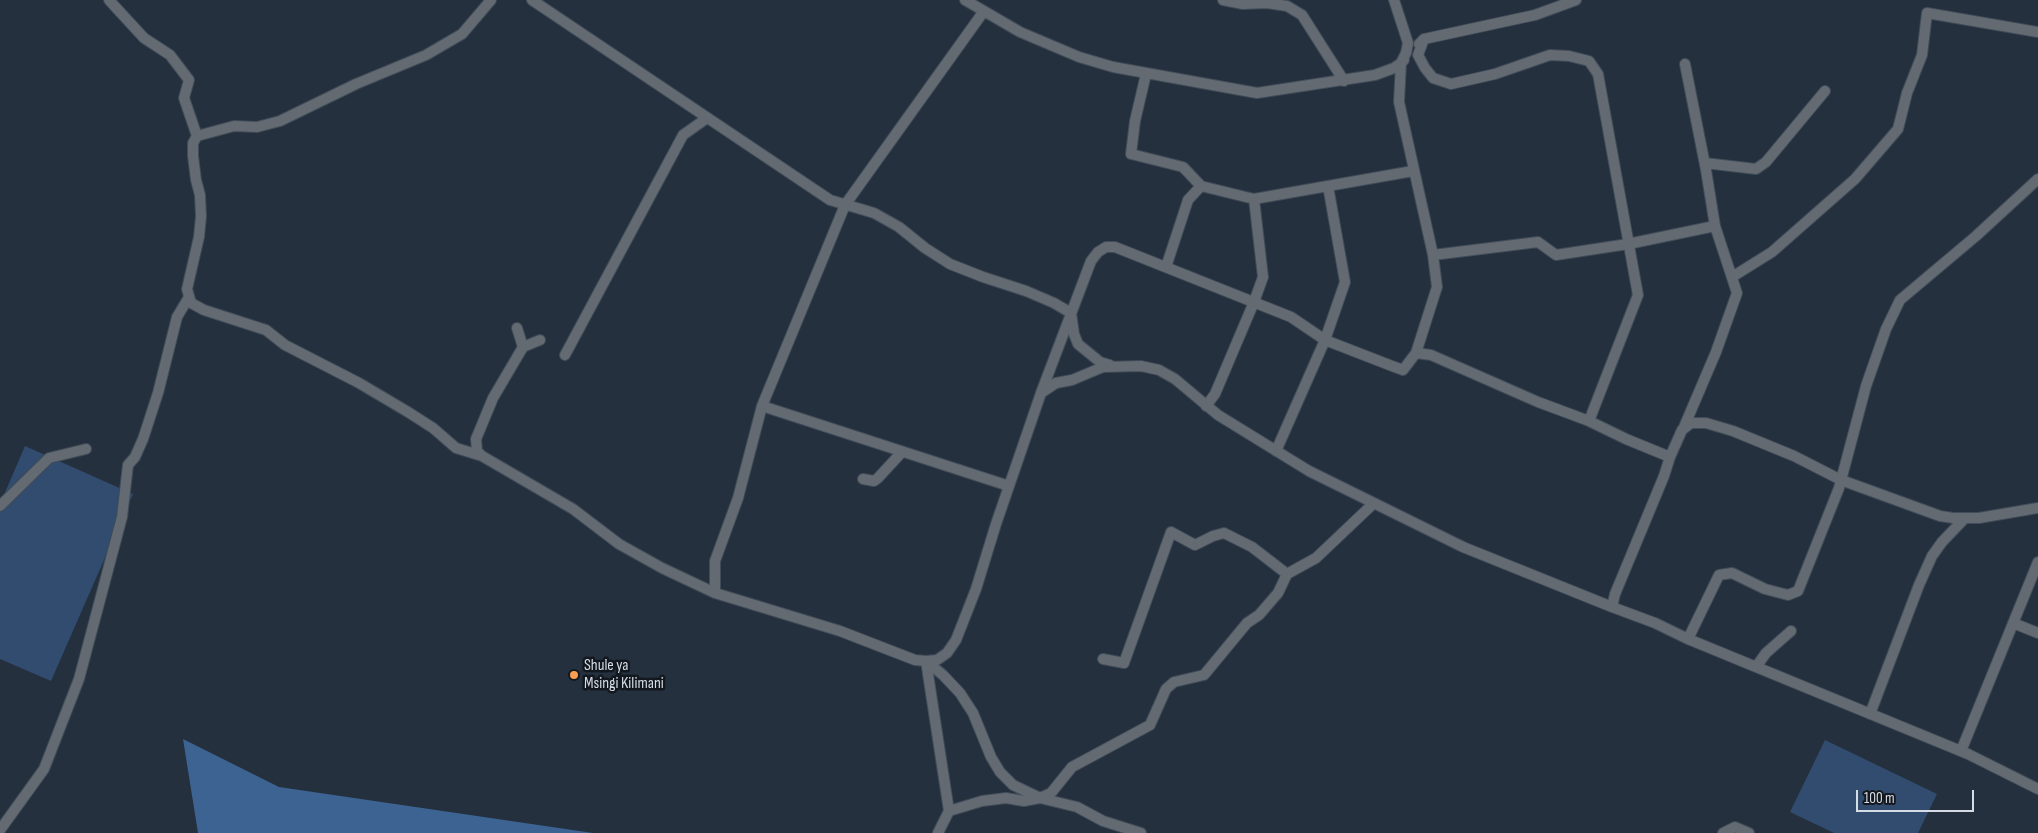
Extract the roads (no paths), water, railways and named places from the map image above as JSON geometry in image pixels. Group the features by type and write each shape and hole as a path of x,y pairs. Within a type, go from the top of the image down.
{"street":[{"path":"109,0 144,38 170,55 189,80 184,98 197,136"},
{"path":"0,830 44,768 79,679 122,517 128,465 135,456 143,439 158,393 177,317 188,297 189,275 201,216 200,195 193,156 193,143 197,136 234,126 257,127 280,121 356,84 426,56 462,34 491,0"},
{"path":"532,0 830,200 874,213 899,227 925,248 950,264 1033,294 1071,313"},
{"path":"965,0 1020,32 1079,57 1146,74 1257,93 1375,75 1401,63 1424,39 1535,15 1576,0"},
{"path":"1223,0 1243,4 1267,3 1287,6 1302,14 1344,81"},
{"path":"540,340 522,347 493,398 476,439 476,451 482,456 573,509 633,553 715,593 840,631 915,660 937,660 945,654 956,640 976,589 1041,393 1091,261 1098,252 1106,247 1115,247 1291,317 1325,340 1403,370 1416,353 1437,287 1433,255 1399,102 1401,63 1408,43 1394,0"},
{"path":"715,593 715,561 738,498 762,406 844,205 984,11"},
{"path":"1732,277 1772,252 1855,179 1898,129 1907,93 1922,55 1927,13 2038,32"},
{"path":"1424,39 1418,55 1425,68 1433,78 1452,84 1495,74 1550,55 1569,56 1589,61 1598,74 1638,295 1589,421"},
{"path":"1612,607 1615,594 1664,476 1670,457 1716,352 1737,293 1715,226 1705,163 1685,64"},
{"path":"1146,74 1135,121 1131,154 1183,167 1201,186 1254,199 1413,171"},
{"path":"1705,163 1756,168 1766,162 1825,91"},
{"path":"565,354 683,135 706,118"},
{"path":"1688,639 1719,575 1732,572 1765,590 1788,595 1798,591 1841,480 1866,386 1886,329 1900,300 1976,236 2038,179"},
{"path":"1166,267 1188,200 1201,186"},
{"path":"1276,451 1325,340 1345,282 1328,186"},
{"path":"1206,406 1215,394 1254,302 1262,277 1254,199"},
{"path":"1433,255 1538,242 1556,254 1628,244 1715,226"},
{"path":"188,297 197,308 266,330 286,345 359,383 434,428 456,448 482,456"},
{"path":"1071,313 1074,334 1078,344 1100,362 1112,366"},
{"path":"517,328 522,347"},
{"path":"1416,353 1431,356 1538,402 1589,421 1670,457"},
{"path":"1041,393 1056,383 1072,380 1103,367 1141,366 1159,370 1175,379 1206,406 1309,471 1463,547 1655,623 1688,639 1961,751 2038,790"},
{"path":"762,406 899,452 1009,486"},
{"path":"1682,430 1691,423 1706,423 1794,456 1841,480 1940,516 1979,518 2038,508"},
{"path":"0,506 49,458 86,449"},
{"path":"863,479 874,481 878,478 899,452"},
{"path":"949,811 982,801 1006,798 1024,801 1040,798 1050,793 1072,767 1150,725 1166,689 1174,682 1204,675 1247,623 1259,615 1278,593 1287,574 1316,558 1374,503"},
{"path":"1870,714 1916,592 1932,556 1942,542 1965,518"},
{"path":"1103,659 1124,663 1171,532 1195,546 1212,536 1224,534 1252,547 1287,574"},
{"path":"1961,751 2038,562"},
{"path":"2013,623 2038,633"},
{"path":"1756,667 1766,653 1791,631"},
{"path":"945,654 943,666 945,677"},
{"path":"926,661 960,693 973,713 991,757 1000,772 1013,785 1040,798 1077,807 1103,821 1141,833"},
{"path":"926,661 949,811 938,833"},
{"path":"1723,833 1735,827 1748,833"}],"place":[{"name":"Shule ya Msingi Kilimani","path":"574,675"}]}
